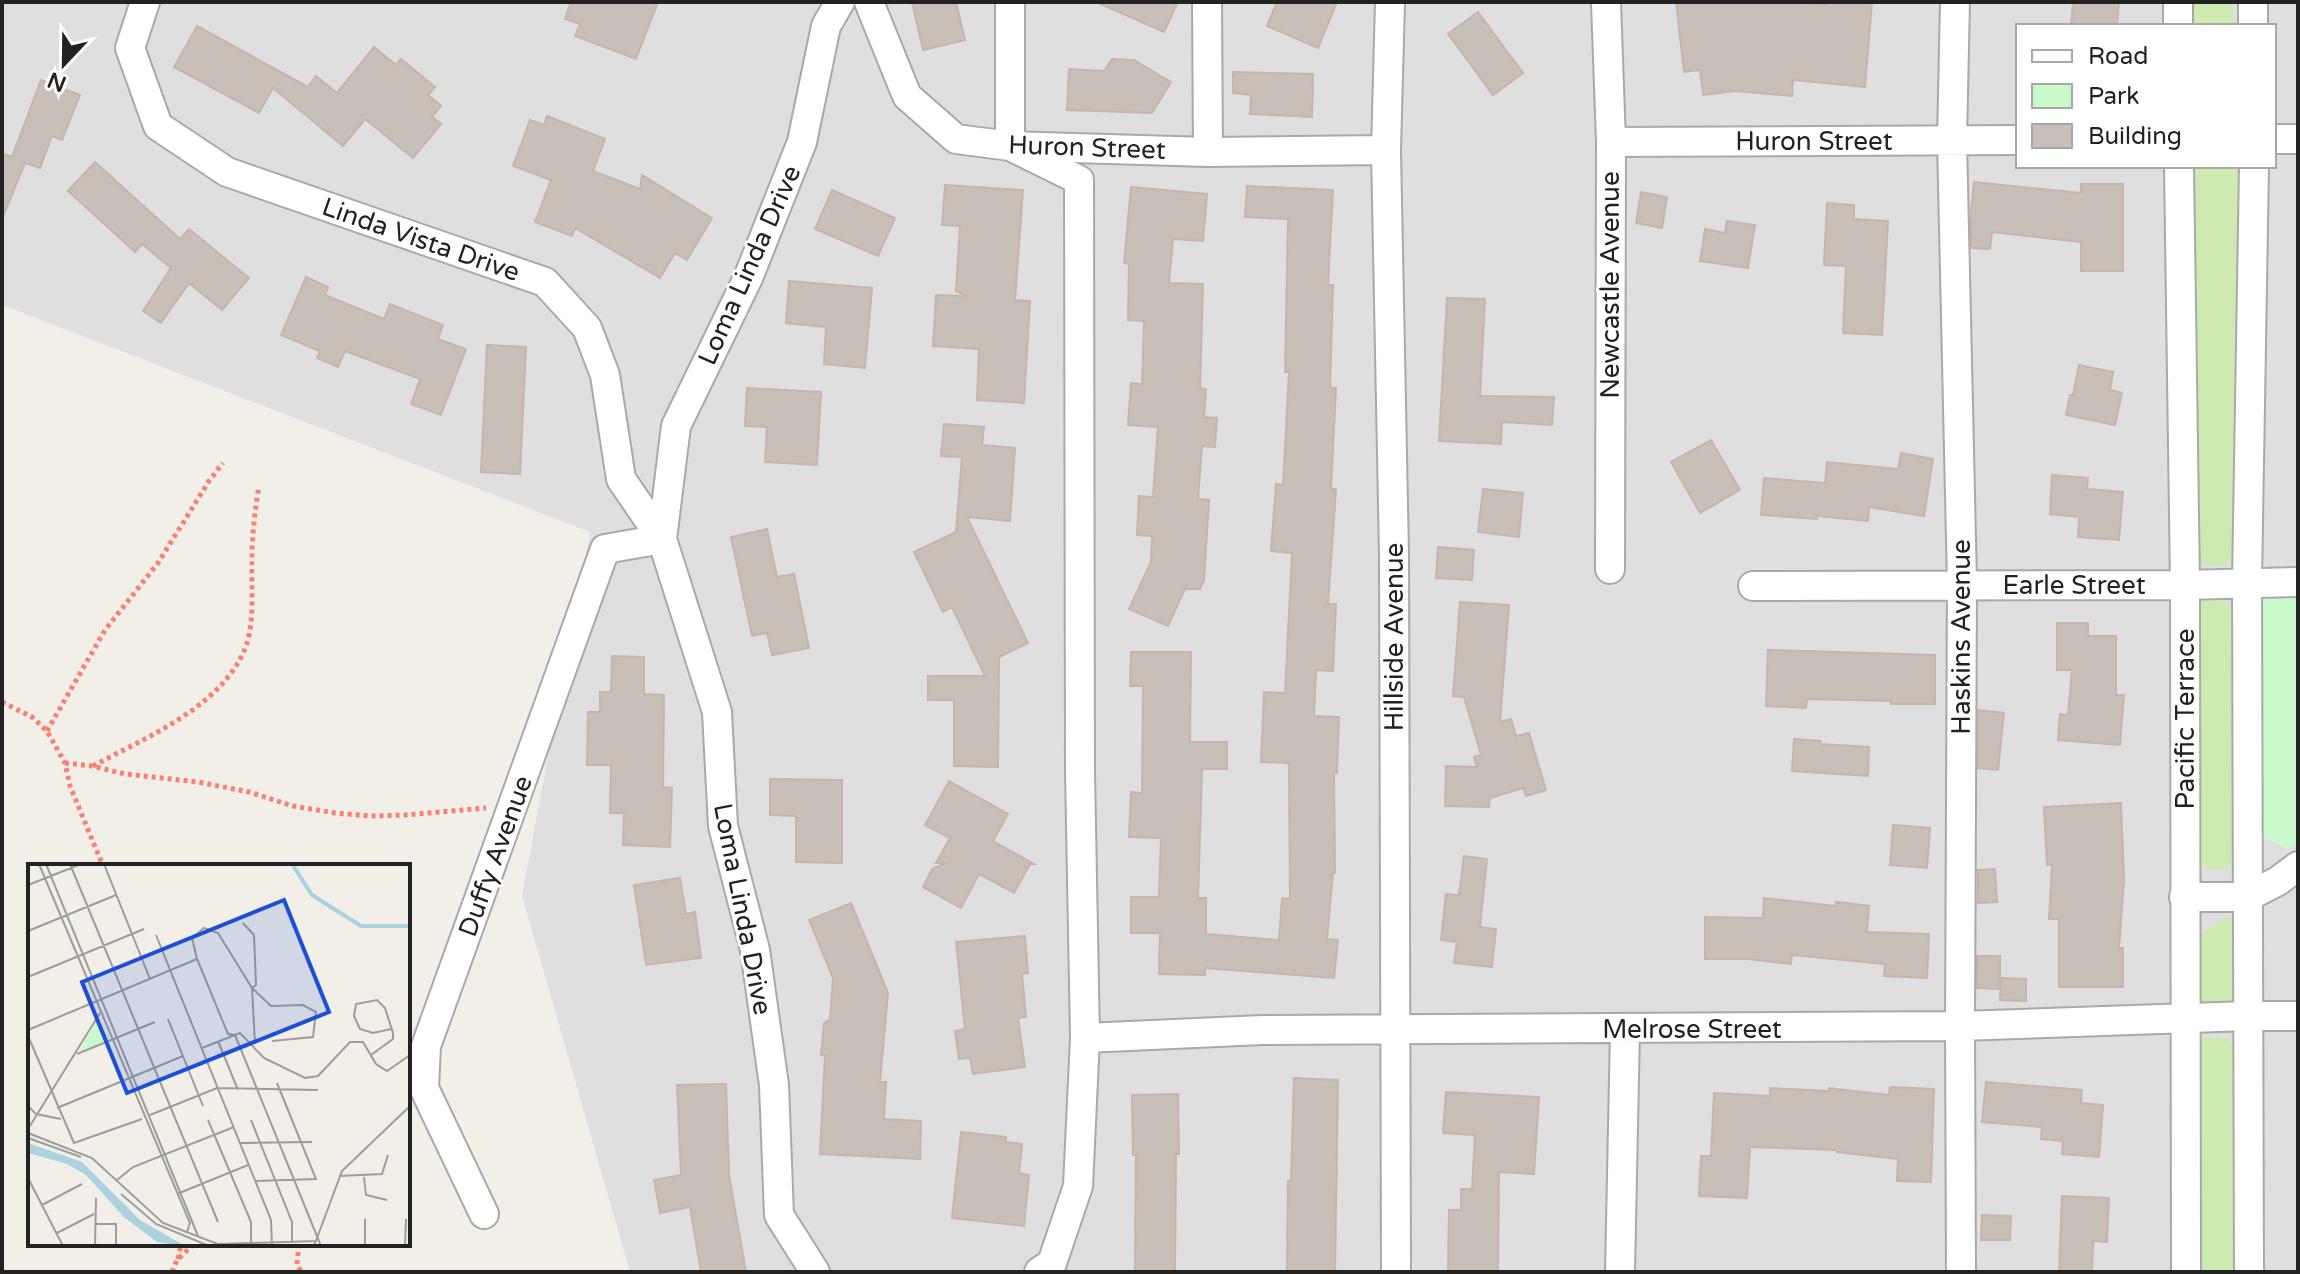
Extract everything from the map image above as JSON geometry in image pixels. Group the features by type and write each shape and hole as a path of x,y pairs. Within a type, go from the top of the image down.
{"street":[{"name":"Linda Vista Drive","path":"145,2 130,48 158,126 227,172 545,282 587,328 605,375 621,479 662,539"},
{"name":"Loma Linda Drive","path":"815,1272 779,1215 774,1085 755,950 723,826 717,712 662,539 676,426 748,278 802,142 826,26 840,2"},
{"name":"Huron Street","path":"869,2 907,96 956,139 1010,146 1208,152 1386,150"},
{"path":"1010,2 1010,146 1079,180 1080,771 1085,1038 1078,1186 1052,1263 1039,1272"},
{"path":"1207,2 1208,152"},
{"name":"Hillside Avenue","path":"1390,2 1386,150 1394,555 1396,1272"},
{"name":"Newcastle Avenue","path":"1606,2 1611,142 1610,569"},
{"name":"Haskins Avenue","path":"1955,2 1952,140 1962,584 1961,1272"},
{"path":"2178,2 2178,24"},
{"path":"2253,2 2253,24"},
{"path":"2276,139 2298,139"},
{"name":"Huron Street","path":"1611,142 2016,140"},
{"name":"Pacific Terrace","path":"2179,168 2185,585 2186,1272"},
{"path":"2249,1272 2247,582 2254,168"},
{"name":"Duffy Avenue","path":"484,1214 424,1088 426,1046 605,549 662,539"},
{"name":"Earle Street","path":"1753,586 2298,582"},
{"path":"2184,897 2247,897 2278,881 2298,866"},
{"name":"Melrose Street","path":"1085,1038 1262,1030 1960,1026 2298,1016"},
{"path":"1620,1272 1625,1030"}],"path":[{"path":"47,731 105,630 158,563 223,463"},
{"path":"92,766 164,730 214,691 234,668 246,644 252,605 253,524 259,486"},
{"path":"2,702 32,717 47,731 65,763 70,786 102,864"},
{"path":"65,763 125,774 198,782 249,792 293,806 371,816 514,805"},
{"path":"172,1272 180,1246"},
{"path":"177,1260 192,1246"},
{"path":"299,1246 297,1264 301,1272"}],"shaded area":[{"path":"2,2 2298,2 2298,1272 630,1272 522,896 590,532 2,305"}],"green space":[{"path":"2188,2 2233,2 2233,24 2188,24"},
{"path":"2189,168 2239,168 2237,553 2225,566 2204,565 2191,552"},
{"path":"2254,592 2298,592 2298,841 2288,849 2261,836"},
{"path":"2205,599 2221,601 2233,610 2235,856 2226,869 2207,869 2196,857 2193,607"},
{"path":"2229,916 2240,930 2238,990 2227,1004 2206,1004 2193,995 2197,936"},
{"path":"2204,1037 2227,1038 2239,1054 2240,1272 2193,1272 2193,1054"}],"building":[{"path":"571,2 658,2 636,59 575,36 580,24 565,19"},
{"path":"912,2 956,2 965,40 923,50"},
{"path":"1096,2 1178,2 1164,32"},
{"path":"1277,2 1337,2 1318,48 1267,26"},
{"path":"1676,2 1825,5 1825,2 1872,2 1865,87 1793,80 1792,96 1735,91 1703,95 1700,70 1684,72"},
{"path":"2073,2 2119,2 2117,24 2071,24"},
{"path":"1478,12 1523,73 1493,95 1448,34"},
{"path":"197,26 308,87 316,76 337,93 374,47 396,65 401,59 435,87 428,95 441,106 432,117 441,124 413,158 365,119 343,146 273,88 259,113 174,67"},
{"path":"1112,59 1134,60 1171,82 1152,113 1067,110 1069,69 1104,71"},
{"path":"1233,72 1313,74 1312,117 1250,114 1251,95 1233,93"},
{"path":"41,80 80,95 62,140 52,136 40,168 25,163 2,219 2,153 12,157"},
{"path":"547,116 605,139 593,171 640,189 642,175 712,218 687,260 675,253 660,278 575,228 572,236 535,222 551,180 513,166 530,120 544,125"},
{"path":"95,162 180,239 189,229 249,278 222,310 189,283 161,323 143,311 171,268 142,244 135,252 68,191"},
{"path":"1974,182 2081,193 2081,184 2123,184 2123,271 2081,271 2081,242 1992,232 1990,249 1971,248"},
{"path":"945,185 1023,190 1015,300 1030,301 1024,403 977,400 979,349 933,346 936,295 968,296 956,291 960,226 942,225"},
{"path":"1247,186 1333,190 1328,285 1333,285 1330,388 1336,388 1331,489 1336,489 1328,604 1336,604 1333,671 1316,670 1314,716 1339,717 1337,773 1334,773 1335,873 1327,939 1338,940 1334,978 1205,968 1205,975 1159,974 1160,933 1131,933 1131,897 1159,897 1161,838 1129,837 1131,792 1142,793 1143,686 1130,686 1131,652 1191,652 1190,742 1227,742 1227,769 1202,769 1198,898 1206,898 1206,934 1279,940 1282,898 1290,899 1289,763 1261,762 1264,692 1285,693 1292,553 1271,551 1276,484 1283,485 1289,372 1285,372 1288,219 1245,217"},
{"path":"1131,187 1207,194 1203,241 1173,239 1169,283 1203,284 1200,388 1206,389 1204,417 1217,418 1215,447 1202,446 1198,499 1209,500 1204,580 1200,589 1185,589 1168,626 1129,609 1151,562 1152,536 1137,535 1139,496 1153,497 1158,427 1128,425 1131,383 1142,384 1144,321 1128,320 1129,264 1124,263"},
{"path":"832,190 895,218 878,256 815,229"},
{"path":"1641,192 1667,197 1662,228 1636,223"},
{"path":"1827,203 1854,205 1854,219 1888,221 1882,335 1843,333 1846,266 1824,265"},
{"path":"1727,221 1755,225 1748,268 1700,261 1705,229 1725,233"},
{"path":"306,277 328,287 325,295 384,319 390,304 443,325 438,339 466,349 441,415 411,404 420,379 345,351 338,367 317,358 320,351 281,335"},
{"path":"789,281 872,288 865,368 824,364 826,327 786,323"},
{"path":"1447,298 1485,299 1480,396 1554,397 1552,425 1502,422 1501,444 1439,441"},
{"path":"487,345 526,347 520,474 481,472"},
{"path":"2079,365 2113,372 2110,390 2122,393 2115,425 2066,415"},
{"path":"747,388 821,392 817,465 765,462 767,427 745,426"},
{"path":"944,424 984,427 982,445 1015,448 1010,521 967,517 1028,643 999,657 998,767 954,766 954,700 928,700 928,676 985,676 952,607 943,612 914,552 956,532 962,457 941,456"},
{"path":"1711,440 1740,490 1700,513 1671,462"},
{"path":"1901,453 1933,459 1924,516 1869,507 1868,521 1761,515 1764,478 1825,483 1827,462 1898,469"},
{"path":"2052,475 2088,478 2087,489 2123,492 2119,540 2078,537 2079,517 2050,514"},
{"path":"1483,489 1523,493 1519,537 1478,532"},
{"path":"767,529 777,577 794,574 809,648 772,655 767,633 752,636 731,537"},
{"path":"1438,547 1474,550 1472,580 1436,578"},
{"path":"1460,602 1509,605 1500,722 1511,719 1516,736 1529,733 1546,790 1526,796 1523,788 1490,798 1489,807 1445,806 1446,766 1477,767 1474,757 1481,755 1464,697 1453,696"},
{"path":"2057,623 2088,623 2088,636 2116,636 2116,695 2124,695 2120,745 2058,740 2060,714 2068,715 2072,670 2057,670"},
{"path":"1768,650 1935,655 1935,704 1807,699 1806,708 1766,706"},
{"path":"612,656 644,657 644,694 664,695 663,787 672,788 670,847 623,845 624,813 610,813 611,765 587,765 588,712 600,712 600,692 611,692"},
{"path":"1978,710 2004,713 1998,770 1978,768"},
{"path":"1794,739 1869,747 1868,776 1792,771"},
{"path":"770,779 842,780 842,863 796,862 796,816 770,815"},
{"path":"949,781 1008,814 993,841 1034,864 1030,864 1014,893 979,874 961,908 923,887 932,869 946,863 936,863 950,838 925,825"},
{"path":"2121,803 2124,880 2119,948 2123,948 2123,987 2059,987 2059,919 2049,919 2052,865 2047,865 2044,807"},
{"path":"1893,825 1930,828 1927,868 1890,865"},
{"path":"1464,856 1487,859 1480,927 1496,929 1492,967 1454,963 1457,942 1441,940 1446,894 1459,895"},
{"path":"1995,869 1997,902 1978,903 1978,870"},
{"path":"680,878 686,914 695,912 701,958 646,965 634,885"},
{"path":"1764,898 1836,906 1836,902 1869,906 1867,932 1929,934 1927,978 1884,976 1885,964 1792,955 1791,964 1748,959 1705,959 1705,917 1763,918"},
{"path":"851,903 888,993 880,1082 886,1082 884,1119 921,1121 920,1159 820,1154 825,1055 821,1055 824,1023 830,1020 833,978 809,920"},
{"path":"1025,936 1028,973 1022,974 1026,1017 1018,1018 1025,1067 973,1074 970,1058 959,1059 955,1031 965,1029 956,942"},
{"path":"1977,956 2000,956 2000,989 1977,988"},
{"path":"2001,978 2026,979 2026,1001 2000,1000"},
{"path":"1294,1078 1338,1080 1335,1272 1287,1272"},
{"path":"1986,1082 2082,1090 2081,1103 2103,1105 2099,1157 2062,1154 2063,1141 2041,1139 2042,1127 1982,1122"},
{"path":"726,1084 729,1175 746,1272 701,1272 690,1207 660,1213 654,1180 681,1175 677,1085"},
{"path":"1890,1087 1934,1089 1931,1182 1897,1181 1898,1159 1837,1150 1750,1147 1747,1198 1699,1196 1701,1156 1711,1156 1714,1093 1770,1096 1770,1088 1829,1091 1829,1088 1889,1095"},
{"path":"1446,1092 1539,1097 1534,1174 1499,1172 1498,1272 1448,1272 1449,1210 1461,1210 1461,1189 1472,1189 1475,1135 1443,1133"},
{"path":"1178,1094 1175,1272 1135,1272 1136,1155 1133,1155 1132,1095"},
{"path":"961,1132 1006,1137 1006,1142 1022,1144 1019,1173 1029,1175 1024,1226 952,1218"},
{"path":"2062,1196 2109,1198 2107,1242 2093,1241 2092,1272 2059,1272"},
{"path":"1982,1215 2011,1216 2010,1240 1981,1240"}]}
